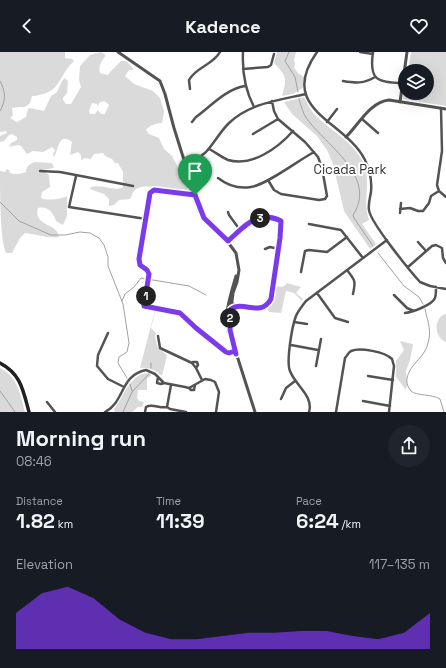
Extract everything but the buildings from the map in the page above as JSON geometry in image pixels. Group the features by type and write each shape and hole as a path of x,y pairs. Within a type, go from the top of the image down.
{"main road":[{"path":"0,363 9,368 17,376 24,391 29,412"}],"street":[{"path":"118,52 160,81 184,161 204,218 228,241 236,253 238,276 233,293 230,330 255,412"},
{"path":"190,89 189,80 195,71 213,59 220,52"},
{"path":"243,52 245,86 254,107"},
{"path":"317,52 310,62 307,72 305,81 306,94 312,107 327,122 358,148 366,164 371,183 369,208 374,223 420,282 446,289"},
{"path":"360,52 373,53 371,67 372,73 375,77 384,81 398,83"},
{"path":"405,64 407,52"},
{"path":"243,69 268,67 271,65 274,54"},
{"path":"343,81 362,83 375,77"},
{"path":"192,122 196,117 227,93 245,86"},
{"path":"184,161 202,156 230,123 243,113 254,107 272,101 306,94"},
{"path":"346,137 373,107 382,101 390,100 446,109"},
{"path":"268,180 274,190 281,194 319,200 325,199 327,196 322,168 318,157 306,142 278,119 274,111 272,101"},
{"path":"441,108 442,151 437,185 439,191 446,196"},
{"path":"327,122 337,109"},
{"path":"253,134 278,119"},
{"path":"362,119 378,133"},
{"path":"209,149 229,160 251,160 259,157 282,143 293,131"},
{"path":"218,178 223,182 241,188 252,187 268,180 314,152"},
{"path":"40,171 60,172 133,186"},
{"path":"76,176 69,207 146,219"},
{"path":"195,195 154,190 150,193 139,262 149,274 144,306 180,313 226,352 236,353"},
{"path":"400,209 410,208 423,211 429,203 431,196 439,191"},
{"path":"400,213 401,203"},
{"path":"228,212 240,230"},
{"path":"228,241 250,221 255,219 267,218 279,220 282,223 272,294 268,304 257,308 235,306 232,303"},
{"path":"310,224 341,230 363,258"},
{"path":"301,272 305,251 327,252 347,237"},
{"path":"309,412 310,407 307,397 295,381 288,364 294,322 297,314 304,304 317,293 387,240"},
{"path":"418,242 426,251"},
{"path":"408,267 434,245 441,246 446,263"},
{"path":"265,248 279,249"},
{"path":"236,353 230,342 227,319 230,296 236,278 238,263"},
{"path":"348,270 354,280 355,286 353,294"},
{"path":"405,313 415,311 434,300 436,287"},
{"path":"317,293 335,318 348,322"},
{"path":"394,295 407,308 415,311"},
{"path":"231,309 235,306"},
{"path":"294,322 307,324"},
{"path":"108,333 98,355 97,366 108,379 124,387"},
{"path":"158,336 160,348 192,363 202,380"},
{"path":"316,366 321,339"},
{"path":"290,346 318,350"},
{"path":"336,412 345,358 348,353 359,350 375,352 388,356 392,359 394,366 389,412"},
{"path":"105,412 116,403 124,387 134,375 142,371 151,372 164,383 189,388 205,379 215,382 218,386 219,392 216,412"},
{"path":"368,376 393,380"},
{"path":"281,399 286,388 295,381"},
{"path":"167,407 171,385"},
{"path":"47,402 55,412"},
{"path":"363,402 390,406"},
{"path":"145,412 146,407 149,405 165,408 167,407 186,412"}],"green space":[{"path":"0,52 65,52 65,58 72,59 74,61 56,87 49,92 32,96 30,103 25,107 12,108 13,115 10,118 17,122 26,117 28,109 30,108 44,111 51,96 57,92 65,78 68,81 67,93 63,100 66,104 71,104 81,87 79,80 80,66 90,55 101,52 106,55 100,65 100,73 108,75 121,61 126,61 133,68 133,70 129,70 125,76 134,84 153,91 160,98 164,111 162,123 153,125 146,130 149,134 159,138 164,149 172,156 188,187 186,192 159,187 138,188 133,192 130,199 119,200 114,205 109,206 109,199 104,194 90,189 91,187 95,186 117,189 123,187 123,172 118,163 115,163 103,153 94,154 91,159 85,158 81,160 81,155 78,152 70,155 72,142 67,139 61,140 54,157 53,154 55,150 52,147 43,152 33,151 27,154 20,146 17,145 9,147 11,143 17,140 17,137 12,134 9,135 4,141 0,142 0,136 7,133 6,131 0,132","holes":["103,101 109,105 105,114 101,114 98,110 95,114 90,114 89,111 92,103 97,104 98,107 99,103"]},
{"path":"277,52 296,52 294,68 304,77 303,88 293,94 282,96 285,86 285,78 274,63"},
{"path":"411,52 446,52 446,106 409,100 434,100 434,64 409,64"},
{"name":"Cicada Park","path":"304,97 313,113 347,142 359,155 363,162 367,176 366,206 369,220 362,224 376,244 370,249 344,211 333,164 327,150 317,136 292,114 284,102"},
{"path":"35,162 52,163 54,168 42,170 49,175 50,187 42,192 41,198 54,199 67,196 67,216 63,225 56,221 50,210 38,208 37,214 39,218 42,222 54,229 59,237 47,237 25,233 20,238 12,253 6,253 1,226 0,171 5,172 7,169 12,174 26,172 27,168"},
{"path":"287,283 301,287 296,293 303,299 302,301 294,293 286,291 281,313 269,312 267,308 271,304 275,286 282,287"},
{"path":"155,310 157,311 155,312 151,328 156,333 155,337 158,348 167,355 162,376 152,369 140,368"},
{"path":"446,314 446,342 442,340 437,332 437,323 442,316"},
{"path":"400,341 413,344 406,371 406,390 396,377 396,361 404,350"},
{"path":"0,368 15,381 25,412 0,412"},
{"path":"148,373 151,376 147,378 147,390 138,390 137,398 139,401 144,402 142,407 138,407 132,412 115,412 114,409 136,377 141,374"}],"waterway":[{"path":"289,52 285,61 295,77 298,92"},
{"path":"0,81 4,96 0,111"},
{"path":"299,99 307,119 346,162 354,175 359,188 359,201 353,215 373,246"},
{"path":"0,202 19,221 51,235 65,235 80,232 90,233 99,238 104,245 108,257 108,266 123,304 129,343 127,352 119,357 118,363 127,378"},
{"path":"378,253 404,286 419,297 423,304"},
{"path":"122,301 125,294 134,287 141,278 189,286 206,295"},
{"path":"425,309 429,327 429,341 424,352 410,371 407,381 408,386 413,393 433,396 440,399 444,412"},
{"path":"151,363 151,368"},
{"path":"123,412 132,392 149,374"},
{"path":"130,384 132,391"},
{"path":"0,391 15,412"}],"route":[{"path":"154,190 195,195 204,218 228,241 250,221 255,219 267,218 279,220 282,223 271,299 268,304 262,308 235,306 231,309 230,330 236,354 235,351 229,353 226,352 180,313 144,306 149,274 139,262 150,193 154,190"}]}
